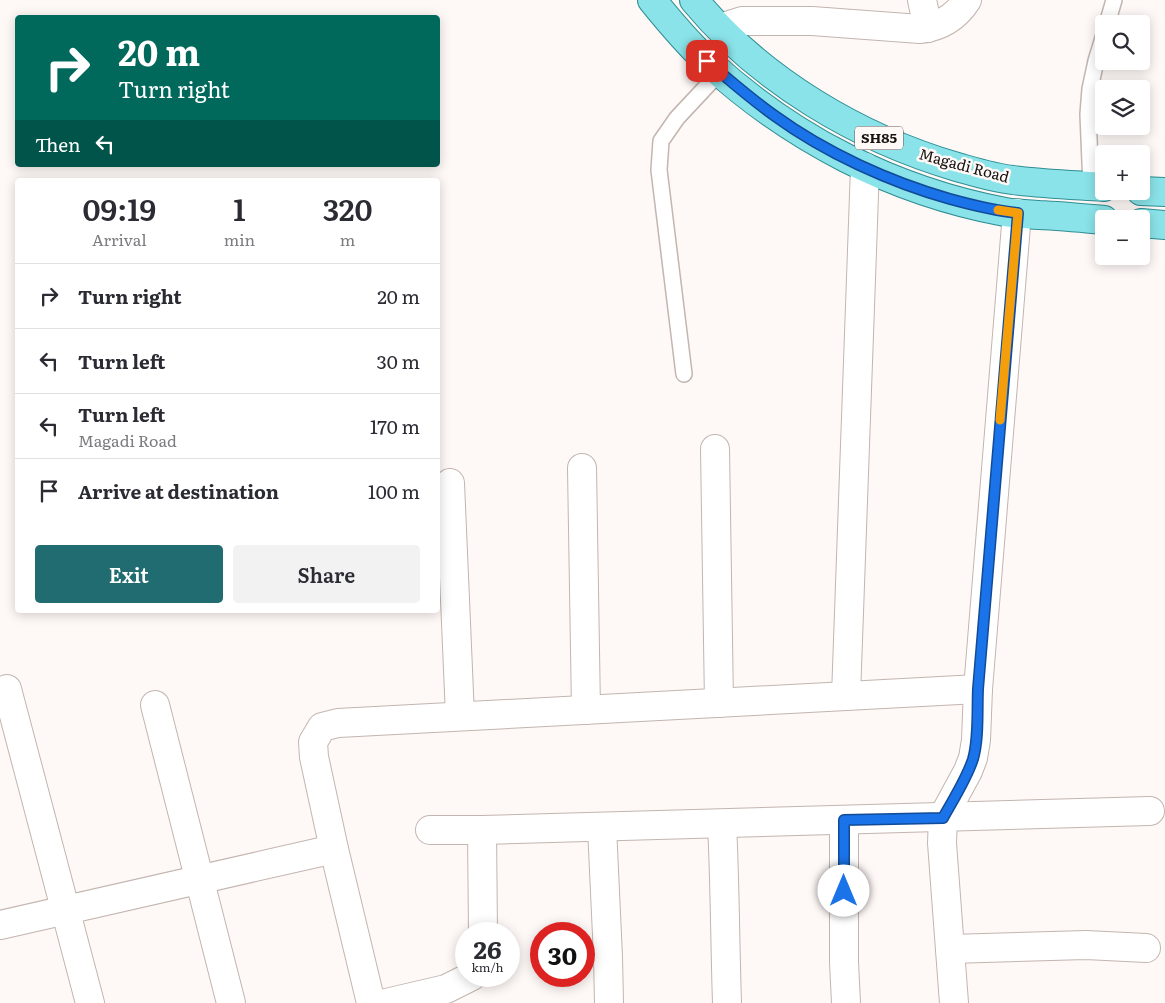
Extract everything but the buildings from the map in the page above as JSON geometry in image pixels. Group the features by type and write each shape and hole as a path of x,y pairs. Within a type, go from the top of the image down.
{"main road":[{"name":"SH85","path":"652,0 675,29 707,61 741,90 777,118 815,141 865,167 930,193 968,204 1008,212 1095,219"},
{"name":"Magadi Road","path":"694,0 729,37 761,66 795,91 869,134 904,149 967,170 1012,180 1095,187"},
{"path":"1150,191 1165,192"},
{"path":"1150,224 1165,225"}],"street":[{"path":"922,0 928,28"},
{"path":"720,28 742,21 815,11 912,29 928,28 951,19 967,0"},
{"path":"846,696 865,167"},
{"path":"954,1003 942,842 943,818 968,771 973,758 976,740 978,689 1018,213"},
{"path":"715,449 719,703"},
{"path":"582,468 586,710"},
{"path":"450,483 460,716"},
{"path":"7,688 90,1003"},
{"path":"371,1003 314,756 313,742 322,727 338,723 978,689"},
{"path":"155,704 231,1003"},
{"path":"430,830 722,824 1150,811"},
{"path":"844,820 844,962 846,1003"},
{"path":"722,824 727,1003"},
{"path":"602,827 609,1003"},
{"path":"482,830 483,922"},
{"path":"0,925 334,849"},
{"path":"950,949 1086,945 1146,948"},
{"path":"386,1003 446,989 455,984"}],"lane":[{"path":"1110,15 1114,0"},
{"path":"1095,66 1090,89 1088,114 1095,165"},
{"path":"684,374 659,170 661,141 677,118 720,72"}],"slow traffic":[{"path":"998,210 1018,213 1000,420"}],"route":[{"path":"707,61 777,118 855,162 892,179 930,193 968,204 1018,213 978,689 976,740 973,758 943,818 844,820 844,891"}]}
